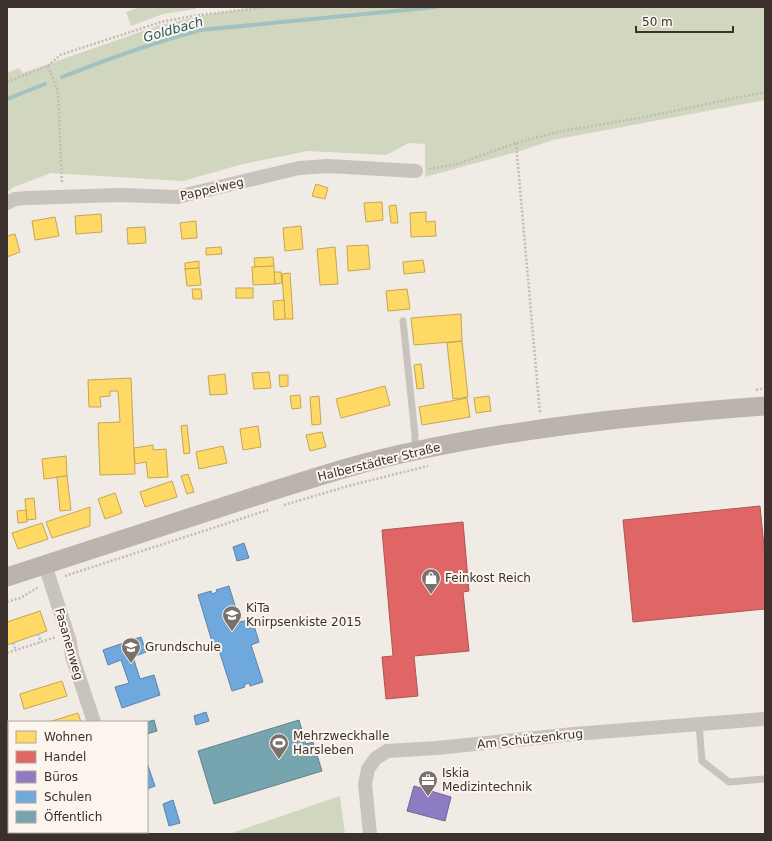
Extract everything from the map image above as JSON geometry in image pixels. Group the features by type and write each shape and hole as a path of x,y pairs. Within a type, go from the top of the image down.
{"main road":[{"name":"Halberstädter Straße","path":"7,578 48,573 340,470 414,451 542,428 635,417 765,406"}],"street":[{"name":"Pappelweg","path":"7,203 16,199 27,198 120,195 177,197 299,168 328,166 416,171"},
{"name":"Fasanenweg","path":"48,573 68,634 72,656 94,721"},
{"name":"Am Schützenkrug","path":"370,834 365,784 368,769 376,758 387,751 765,719"}],"lane":[{"path":"402,321 415,435 414,451"},
{"path":"699,724 702,761 729,782 765,779"}],"path":[{"path":"7,82 48,66 60,54 161,22 192,16 266,7"},
{"path":"48,66 58,92 62,197"},
{"path":"416,171 457,164 516,143 562,130 645,117 765,92"},
{"path":"516,143 540,414"},
{"path":"279,507 348,486 433,464"},
{"path":"7,602 20,598 48,573 273,509"},
{"path":"38,634 40,642"},
{"path":"7,653 68,634"},
{"path":"13,643 16,650"}],"green space":[{"path":"140,7 196,7 196,9 163,14 131,26 126,12"},
{"path":"262,7 765,7 765,100 553,140 520,151 425,177 425,144 409,143 386,155 308,151 243,164 183,181 51,173 14,187 7,192 7,73 19,68 23,73 160,25 210,14"},
{"path":"340,796 345,834 229,834"}],"building: Wohnen":[{"path":"316,184 328,188 325,199 312,196"},
{"path":"382,202 383,220 366,222 364,203"},
{"path":"396,205 398,223 391,223 389,206"},
{"path":"426,212 426,222 435,221 436,236 411,237 410,213"},
{"path":"101,214 102,232 76,234 75,216"},
{"path":"55,217 59,236 35,240 32,221"},
{"path":"196,221 197,238 182,239 180,223"},
{"path":"301,226 303,249 285,251 283,228"},
{"path":"145,227 146,243 128,244 127,228"},
{"path":"15,234 20,252 7,257 7,236"},
{"path":"368,245 370,269 348,271 347,246"},
{"path":"221,247 222,254 206,255 206,248"},
{"path":"335,247 338,284 320,285 317,249"},
{"path":"273,257 274,266 255,267 254,258"},
{"path":"423,260 425,272 404,274 403,262"},
{"path":"199,261 199,268 185,269 185,263"},
{"path":"274,266 275,284 253,285 252,267"},
{"path":"199,268 201,285 187,286 185,269"},
{"path":"274,272 281,272 282,283 275,284"},
{"path":"290,273 293,319 285,319 282,274"},
{"path":"236,288 253,288 253,298 236,298"},
{"path":"192,289 201,289 202,299 193,299"},
{"path":"407,289 410,309 388,311 386,291"},
{"path":"284,300 285,319 274,320 273,301"},
{"path":"461,314 462,341 414,345 411,318"},
{"path":"462,341 468,397 453,399 447,343"},
{"path":"421,364 424,388 417,389 414,365"},
{"path":"269,372 271,388 254,389 252,373"},
{"path":"225,374 227,394 210,395 208,376"},
{"path":"279,375 288,375 288,386 280,387"},
{"path":"131,378 135,474 100,475 98,423 120,422 118,391 110,391 110,396 100,397 101,407 89,407 88,380"},
{"path":"385,386 390,405 341,418 336,399"},
{"path":"300,395 301,408 292,409 290,396"},
{"path":"319,396 321,424 312,425 310,397"},
{"path":"489,396 491,411 476,413 474,398"},
{"path":"467,398 470,417 422,425 419,407"},
{"path":"187,425 190,453 184,454 181,426"},
{"path":"258,426 261,447 243,450 240,429"},
{"path":"322,432 326,447 310,451 306,435"},
{"path":"153,445 153,450 166,449 168,477 148,478 146,462 135,464 134,448"},
{"path":"223,446 227,463 199,469 196,452"},
{"path":"66,456 67,476 44,479 42,459"},
{"path":"188,474 194,492 187,494 181,476"},
{"path":"67,476 71,510 60,511 57,477"},
{"path":"172,481 177,497 145,507 140,492"},
{"path":"115,493 122,513 105,519 98,499"},
{"path":"34,498 36,519 27,520 25,499"},
{"path":"90,507 90,526 52,538 46,522"},
{"path":"26,510 27,522 18,523 17,511"},
{"path":"42,523 48,539 18,549 12,533"},
{"path":"40,611 47,631 7,645 7,622"},
{"path":"62,681 67,696 24,709 20,694"},
{"path":"78,713 81,721 52,721"},
{"path":"12,833 60,833 58,834"}],"building: Handel":[{"path":"760,506 765,557 765,609 633,622 623,520"},
{"path":"463,522 469,591 463,592 469,651 414,656 418,696 386,699 382,657 393,656 382,530"}],"building: Büros":[{"path":"414,786 451,797 445,821 407,811"}],"building: Schulen":[{"path":"244,543 249,558 237,561 233,547"},
{"name":"KiTa Knirpsenkiste 2015","path":"229,586 240,622 252,619 259,642 251,645 263,682 250,686 249,683 244,685 245,687 232,691 217,644 213,645 198,595 211,591 212,594 217,592 216,590"},
{"path":"141,637 146,652 133,657 140,679 154,675 160,695 122,708 115,687 129,683 121,660 108,665 103,650"},
{"path":"206,712 209,721 196,725 194,716"},
{"path":"148,766 155,786 148,789"},
{"path":"173,800 180,823 169,826 163,804"}],"building: Öffentlich":[{"path":"154,720 157,731 148,734 148,722"},
{"path":"299,720 306,744 313,742 322,771 214,804 198,751"}],"waterway":[{"name":"Goldbach","path":"62,77 131,51 201,30 436,7"},
{"name":"Goldbach","path":"7,99 45,84"}],"place":[{"name":"Feinkost Reich","path":"431,595"},
{"name":"KiTa Knirpsenkiste 2015","path":"232,632"},
{"name":"Grundschule","path":"131,664"},
{"name":"Mehrzweckhalle Harsleben","path":"279,760"},
{"name":"Iskia Medizintechnik","path":"428,797"}]}
